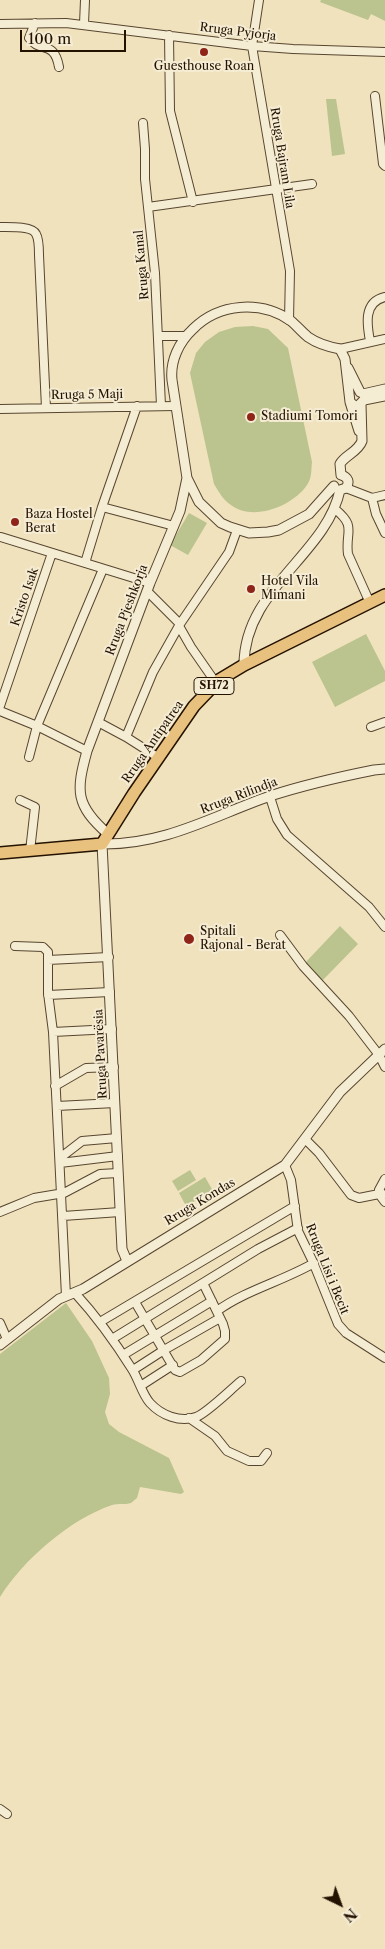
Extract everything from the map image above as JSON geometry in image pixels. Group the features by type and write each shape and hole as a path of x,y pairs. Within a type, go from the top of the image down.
{"main road":[{"name":"Rruga Antipatrea","path":"105,839 194,706 216,683 244,665 385,595"},
{"path":"0,853 105,839"}],"street":[{"path":"84,24 85,0"},
{"name":"Rruga Bajram Lila","path":"259,0 252,46 291,282 289,320"},
{"path":"35,23 29,38 33,43 49,48 54,52 59,67"},
{"name":"Rruga Pyjorja","path":"0,24 84,24 252,46 385,52"},
{"path":"169,35 170,111 193,202"},
{"path":"375,96 383,164 385,166"},
{"name":"Rruga Kanal","path":"143,123 148,208 155,273 161,406"},
{"path":"148,208 312,184"},
{"path":"0,227 30,229 37,235 40,255 46,408"},
{"path":"370,341 368,314 376,300 385,297"},
{"path":"340,488 309,514 279,530 258,533 237,530 221,523 206,510 195,496 187,478 171,372 177,352 186,336 205,319 220,311 233,308 259,308 276,313 289,320 313,340 340,349 385,339"},
{"path":"158,336 186,336"},
{"path":"340,349 345,364 362,397 362,438 360,446 343,459 340,464 341,475 335,477 333,483 340,488 372,498 385,495"},
{"path":"345,364 349,398 362,438"},
{"path":"349,398 355,406 362,397 385,389"},
{"path":"349,398 354,391 362,397 385,396"},
{"path":"85,563 137,406"},
{"name":"Rruga 5 Maji","path":"0,409 175,406"},
{"name":"Rruga Pjeshkorja","path":"105,839 80,796 78,786 80,775 87,751 148,587 180,511 187,478"},
{"path":"244,665 247,641 266,599 318,535 334,509 340,488"},
{"path":"372,498 376,514 385,533"},
{"path":"102,507 174,526"},
{"path":"334,509 348,524 350,531 347,547 348,554 370,603"},
{"path":"126,737 153,672 180,625 222,564 229,552 237,530"},
{"path":"1,537 103,569 148,587 180,625 191,648 216,683"},
{"name":"Kristo Isak","path":"0,706 52,553"},
{"path":"29,757 37,726 103,569"},
{"path":"0,711 37,726 87,751"},
{"path":"98,722 126,737 158,758"},
{"path":"371,727 385,722"},
{"name":"Rruga Rilindja","path":"105,839 134,843 168,836 270,796 328,780 385,769"},
{"path":"270,796 277,819 287,835 295,844 364,902 385,927"},
{"path":"20,800 35,807 30,850"},
{"name":"Rruga Pavarësia","path":"105,839 122,1252 127,1261"},
{"path":"280,935 303,966 382,1052 385,1067"},
{"path":"15,946 44,948 48,952 48,995 53,1032 63,1216 70,1294 100,1322 133,1370 142,1385 145,1395 152,1404 174,1418 199,1416 241,1381"},
{"path":"48,960 109,957"},
{"path":"48,995 110,992"},
{"path":"53,1032 112,1029"},
{"name":"Rruga Kondas","path":"4,1342 59,1299 127,1261 286,1165 340,1092 382,1052"},
{"path":"56,1086 86,1068 114,1067"},
{"path":"57,1106 115,1103"},
{"path":"60,1161 82,1141 117,1138"},
{"path":"305,1139 319,1153 351,1195 359,1198 376,1194 384,1198"},
{"path":"60,1161 118,1156"},
{"name":"Rruga Lisi i Becit","path":"286,1165 292,1180 298,1228 338,1324 346,1333 385,1358"},
{"path":"0,1212 28,1200 62,1194 100,1174 118,1173"},
{"path":"384,1198 379,1190 385,1179"},
{"path":"100,1322 295,1206"},
{"path":"63,1216 120,1212"},
{"path":"112,1339 258,1249 298,1228"},
{"path":"133,1370 219,1314 240,1297 314,1264"},
{"path":"135,1302 175,1370 180,1372 201,1360 222,1343 226,1334 219,1314 203,1283"},
{"path":"123,1355 212,1301"},
{"path":"0,1323 4,1342"},
{"path":"142,1385 173,1365"},
{"path":"190,1418 215,1436 227,1451 239,1457 255,1461 261,1460 267,1453"},
{"path":"0,1809 7,1814"}],"green space":[{"path":"321,0 385,0 385,21 371,14 368,20 320,2"},
{"path":"326,99 336,99 345,154 332,156"},
{"name":"Stadiumi Tomori","path":"253,326 268,329 288,348 312,462 309,482 301,493 283,505 261,512 240,510 228,503 214,484 190,373 196,353 205,342 219,332 235,327"},
{"path":"189,513 207,523 188,555 170,545"},
{"path":"366,634 385,671 385,681 335,707 312,662"},
{"path":"340,926 358,944 321,982 304,964"},
{"path":"190,1170 196,1180 178,1191 172,1181"},
{"path":"205,1177 213,1191 186,1206 179,1193"},
{"path":"66,1303 92,1341 109,1378 110,1394 105,1412 109,1424 119,1432 169,1458 184,1492 181,1494 140,1487 137,1498 131,1503 112,1505 80,1520 49,1542 35,1555 0,1597 0,1354"}],"place":[{"name":"Guesthouse Roan","path":"204,52"},
{"name":"Stadiumi Tomori","path":"251,417"},
{"name":"Baza Hostel Berat","path":"15,522"},
{"name":"Hotel Vila Mimani","path":"251,589"},
{"name":"Spitali Rajonal - Berat","path":"189,939"}]}
